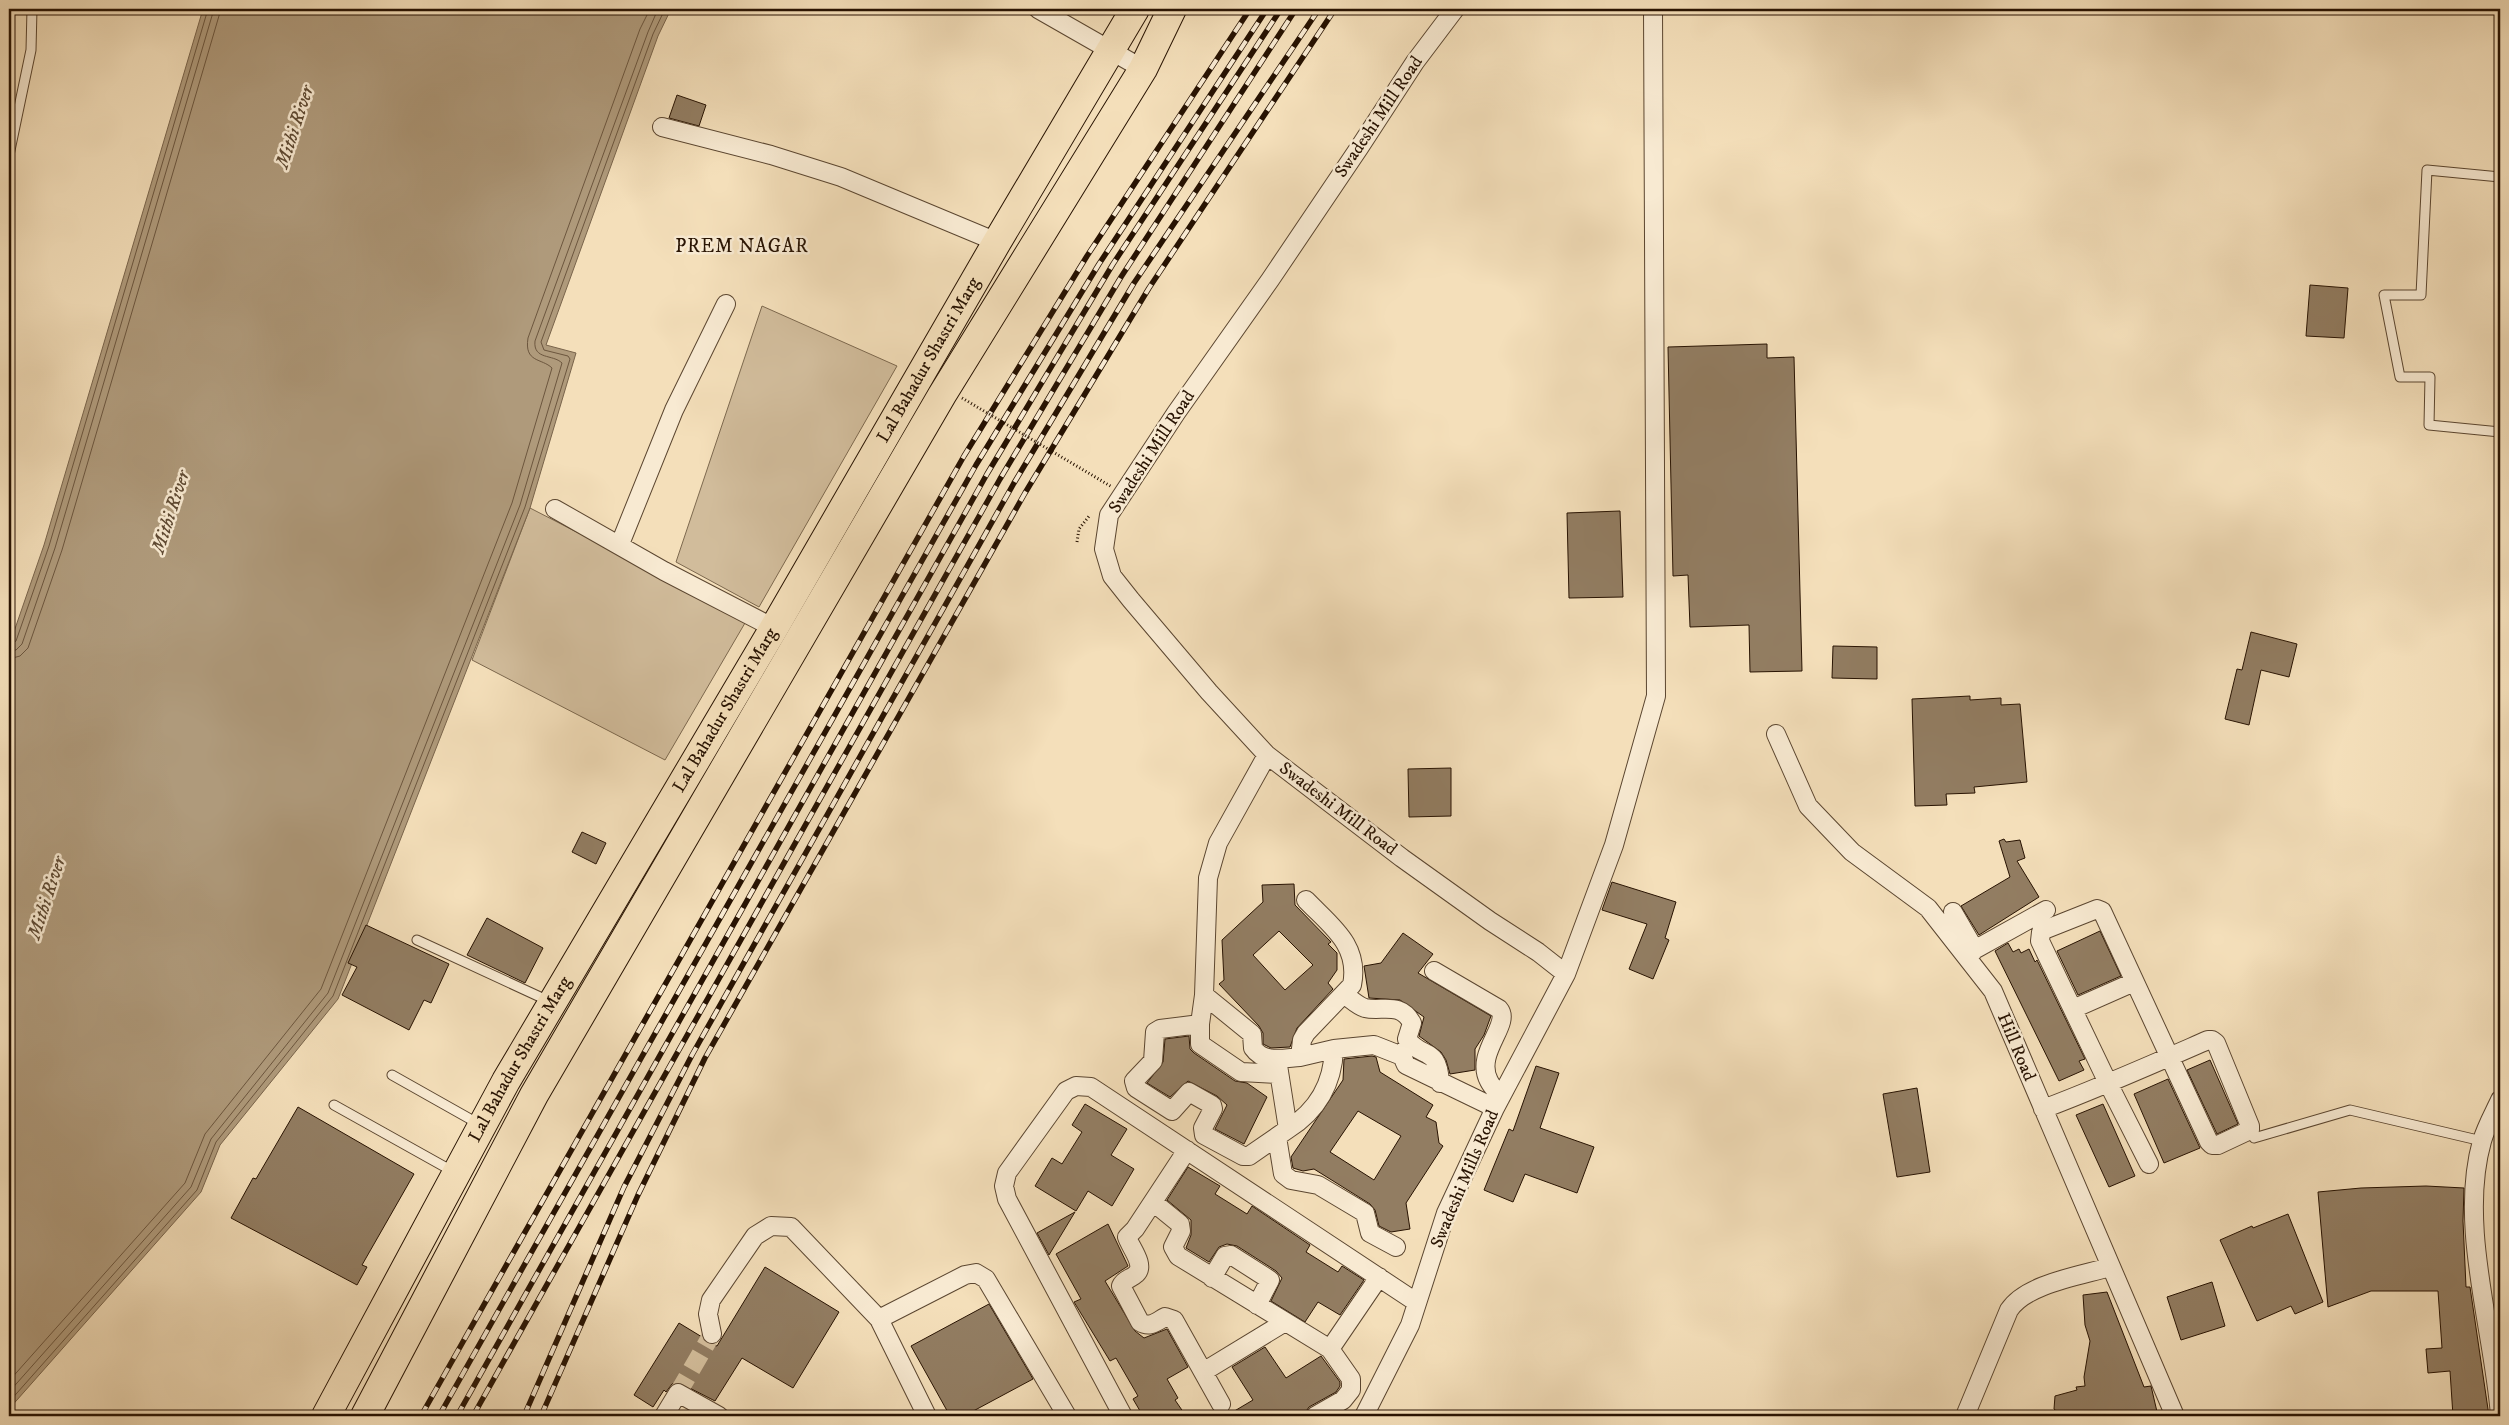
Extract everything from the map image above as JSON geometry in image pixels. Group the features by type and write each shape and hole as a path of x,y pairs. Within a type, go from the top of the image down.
{"main road":[{"name":"Lal Bahadur Shastri Marg","path":"326,1416 506,1081 844,509 997,242 1135,9"},
{"name":"Lal Bahadur Shastri Marg","path":"365,1416 534,1095 942,395 1144,68 1172,9"},
{"path":"844,509 868,522"},
{"path":"738,689 762,704"},
{"path":"664,814 690,827"},
{"path":"506,1081 534,1095"}],"street":[{"path":"1038,9 1144,68"},
{"name":"Swadeshi Mill Road","path":"1454,9 1415,62 1270,280 1176,413 1109,515 1104,549 1112,576 1209,692 1267,755 1402,858 1490,921 1538,952 1566,974"},
{"name":"Swadeshi Mills Road","path":"1364,1416 1410,1326 1416,1302 1446,1213 1498,1103 1566,974 1614,845 1656,696 1653,9"},
{"path":"662,127 771,155 841,177 997,242"},
{"path":"620,544 674,410 726,304"},
{"path":"555,509 620,544 664,571 774,628"},
{"name":"Hill Road","path":"1776,734 1808,806 1852,852 1928,908 1970,953 1993,991 2110,1267 2176,1416"},
{"path":"1267,755 1218,843 1208,878 1204,995 1200,1024 1200,1044 1241,1072 1278,1066 1300,1057 1334,1049 1374,1045 1406,1049 1435,1058 1440,1071 1440,1083 1498,1103"},
{"path":"1300,1057 1302,1040 1306,1033 1345,995 1352,985 1354,959 1344,939 1306,900"},
{"path":"2043,1109 2108,1083 2169,1057 2208,1040 2216,1043 2250,1130 2218,1145 2212,1145 2169,1057 2102,910 2092,909 2044,930 2041,932 2040,941 2108,1083 2149,1164"},
{"path":"1953,912 1970,953 2046,910"},
{"path":"1434,971 1503,1013 1503,1020 1487,1051 1488,1080 1498,1103"},
{"path":"2073,1009 2134,982"},
{"path":"1204,995 1252,1034 1253,1048 1257,1053 1278,1066"},
{"path":"1345,995 1362,1007 1389,1007 1410,1020 1412,1023 1406,1049"},
{"path":"1200,1024 1160,1029 1156,1032 1153,1061 1134,1082 1136,1088 1172,1111 1186,1094 1189,1092 1194,1094 1213,1109 1203,1128 1204,1134 1243,1156 1249,1156 1310,1112 1329,1082 1334,1068 1334,1049"},
{"path":"1278,1066 1283,1133 1283,1174 1287,1178 1318,1184 1361,1210 1367,1217 1370,1233 1396,1247"},
{"path":"1123,1416 1007,1199 1004,1186 1007,1173 1066,1091 1076,1086 1091,1087 1416,1302"},
{"path":"2500,1100 2482,1141 2476,1176 2475,1222 2485,1316 2498,1387 2500,1416"},
{"path":"1187,1150 1135,1230 1127,1237 1139,1261 1140,1268 1137,1273 1123,1282 1122,1291 1140,1322 1152,1325 1165,1317 1174,1320 1221,1404"},
{"path":"1152,1202 1180,1224 1181,1230 1173,1247 1178,1256 1330,1349 1351,1379 1352,1390 1343,1400 1314,1416"},
{"path":"712,1334 708,1314 711,1300 755,1236 771,1226 791,1227 879,1318 927,1416"},
{"path":"1212,1278 1225,1256 1230,1255 1270,1280 1257,1305"},
{"path":"1965,1416 2009,1310 2016,1300 2028,1292 2110,1267"},
{"path":"879,1318 965,1275 976,1273 986,1279 1067,1416"},
{"path":"1330,1349 1380,1277"},
{"path":"1203,1372 1285,1322"},
{"path":"664,1416 678,1392 719,1416"}],"lane":[{"path":"9,156 31,50 32,9"},
{"path":"2500,177 2427,170 2421,295 2384,295 2400,377 2430,377 2430,425 2500,432"},
{"path":"417,940 552,1003"},
{"path":"392,1075 482,1126"},
{"path":"334,1105 456,1174"},
{"path":"2254,1138 2350,1110 2482,1141"}],"path":[{"path":"962,398 1112,487"},
{"path":"1077,542 1079,529"}],"shaded area":[{"path":"762,306 897,366 759,607 676,562"},
{"path":"530,508 670,580 745,623 665,760 472,660"}],"water":[{"name":"Mithi River","path":"203,9 671,9 658,36 546,345 576,353 530,508 338,999 220,1145 201,1192 9,1409 9,646 44,545"}],"building":[{"path":"677,95 706,105 699,126 669,118"},
{"path":"2310,285 2348,288 2344,338 2306,336"},
{"path":"1767,344 1767,358 1794,357 1802,671 1750,672 1749,625 1690,627 1688,575 1673,576 1668,347"},
{"path":"1620,511 1623,597 1569,598 1567,513"},
{"path":"2251,632 2297,644 2289,677 2261,670 2249,725 2225,719 2237,669 2242,670"},
{"path":"1833,646 1877,647 1877,679 1832,678"},
{"path":"1970,696 1970,700 2001,698 2001,705 2020,704 2027,782 1974,787 1975,793 1946,794 1947,805 1915,806 1912,699"},
{"path":"1451,768 1451,816 1409,817 1408,769"},
{"path":"582,832 606,843 596,864 572,852"},
{"path":"2004,839 2006,842 2020,840 2025,858 2017,861 2039,897 1979,935 1961,906 2010,877 1999,841"},
{"path":"1612,882 1676,902 1665,938 1669,940 1653,979 1629,969 1647,924 1602,910"},
{"path":"1294,884 1295,905 1331,942 1328,944 1337,953 1337,970 1328,983 1333,989 1297,1028 1290,1047 1271,1048 1263,1044 1263,1033 1259,1026 1219,984 1224,980 1222,940 1263,902 1262,885","holes":["1279,931 1313,965 1285,990 1253,955"]},
{"path":"487,918 543,948 525,983 467,955"},
{"path":"366,925 449,964 431,1003 424,1000 409,1030 342,995 357,967 348,963"},
{"path":"2100,931 2121,976 2078,995 2057,951"},
{"path":"1403,933 1433,954 1418,973 1491,1016 1484,1035 1475,1049 1475,1070 1450,1074 1446,1060 1441,1052 1419,1036 1424,1017 1400,1000 1369,998 1364,966 1381,963"},
{"path":"2008,943 2013,952 2019,949 2021,953 2029,949 2035,962 2037,960 2085,1059 2079,1061 2084,1070 2059,1081 1995,951"},
{"path":"1189,1036 1190,1049 1194,1053 1235,1081 1247,1083 1267,1097 1244,1144 1215,1129 1227,1105 1217,1096 1188,1081 1170,1097 1147,1083 1163,1062 1165,1039"},
{"path":"1376,1057 1380,1072 1433,1105 1426,1117 1436,1122 1439,1143 1443,1146 1406,1203 1410,1229 1391,1232 1379,1226 1375,1210 1370,1204 1314,1169 1303,1171 1293,1168 1291,1157 1343,1080 1344,1059","holes":["1358,1111 1401,1136 1374,1180 1330,1152"]},
{"path":"2210,1060 2238,1124 2217,1134 2187,1070"},
{"path":"1536,1066 1559,1073 1540,1128 1594,1147 1577,1193 1525,1174 1513,1202 1484,1190 1509,1129 1513,1131"},
{"path":"2168,1079 2200,1148 2164,1163 2134,1094"},
{"path":"1917,1088 1930,1172 1897,1177 1883,1094"},
{"path":"1085,1104 1127,1129 1111,1155 1134,1169 1112,1206 1088,1191 1076,1211 1035,1186 1052,1158 1062,1164 1082,1132 1072,1125"},
{"path":"2103,1104 2135,1176 2109,1187 2076,1115"},
{"path":"298,1107 414,1174 362,1265 367,1267 357,1285 231,1218 253,1178 256,1179"},
{"path":"1188,1167 1220,1186 1215,1194 1247,1214 1252,1206 1310,1245 1306,1252 1338,1272 1342,1266 1364,1280 1340,1315 1318,1302 1305,1322 1271,1301 1282,1278 1276,1271 1237,1246 1227,1244 1219,1247 1209,1262 1186,1248 1191,1235 1191,1220 1167,1200"},
{"path":"2426,1186 2464,1188 2463,1221 2466,1287 2470,1287 2489,1416 2453,1416 2450,1371 2428,1373 2426,1349 2442,1348 2438,1291 2371,1291 2328,1307 2318,1192 2361,1188"},
{"path":"1075,1212 1049,1255 1037,1233"},
{"path":"2288,1214 2323,1302 2295,1314 2291,1306 2257,1321 2220,1240 2252,1226 2253,1228"},
{"path":"1108,1224 1128,1266 1105,1281 1135,1331 1144,1338 1167,1329 1188,1367 1167,1379 1178,1398 1175,1400 1186,1416 1143,1416 1133,1399 1138,1396 1116,1358 1110,1361 1074,1302 1081,1299 1056,1254"},
{"path":"765,1267 839,1312 793,1388 742,1358 715,1401 678,1382 672,1384 666,1392 664,1390 653,1407 634,1395 679,1323 702,1337 708,1344 717,1346"},
{"path":"2212,1282 2225,1326 2181,1340 2167,1297"},
{"path":"2107,1292 2144,1387 2151,1386 2158,1416 2062,1416 2054,1409 2055,1396 2077,1390 2076,1387 2085,1386 2084,1377 2090,1341 2085,1325 2083,1295"},
{"path":"989,1304 1033,1379 964,1416 950,1416 911,1346"},
{"path":"1265,1347 1286,1378 1321,1356 1340,1382 1340,1386 1336,1392 1309,1407 1303,1416 1226,1416 1253,1400 1232,1367"}],"tunnel":[{"path":"678,1393 712,1334"}],"railway":[{"path":"421,1416 964,456 1087,256 1250,9"},
{"path":"439,1416 976,465 1099,264 1267,9"},
{"path":"457,1416 987,474 1113,264 1281,9"},
{"path":"473,1416 1000,479 1121,277 1296,9"},
{"path":"524,1416 624,1187 692,1055 1014,483 1134,283 1319,9"},
{"path":"541,1416 638,1195 705,1058 1025,493 1149,288 1335,9"}],"district":[{"name":"PREM NAGAR","path":"742,246"}]}
